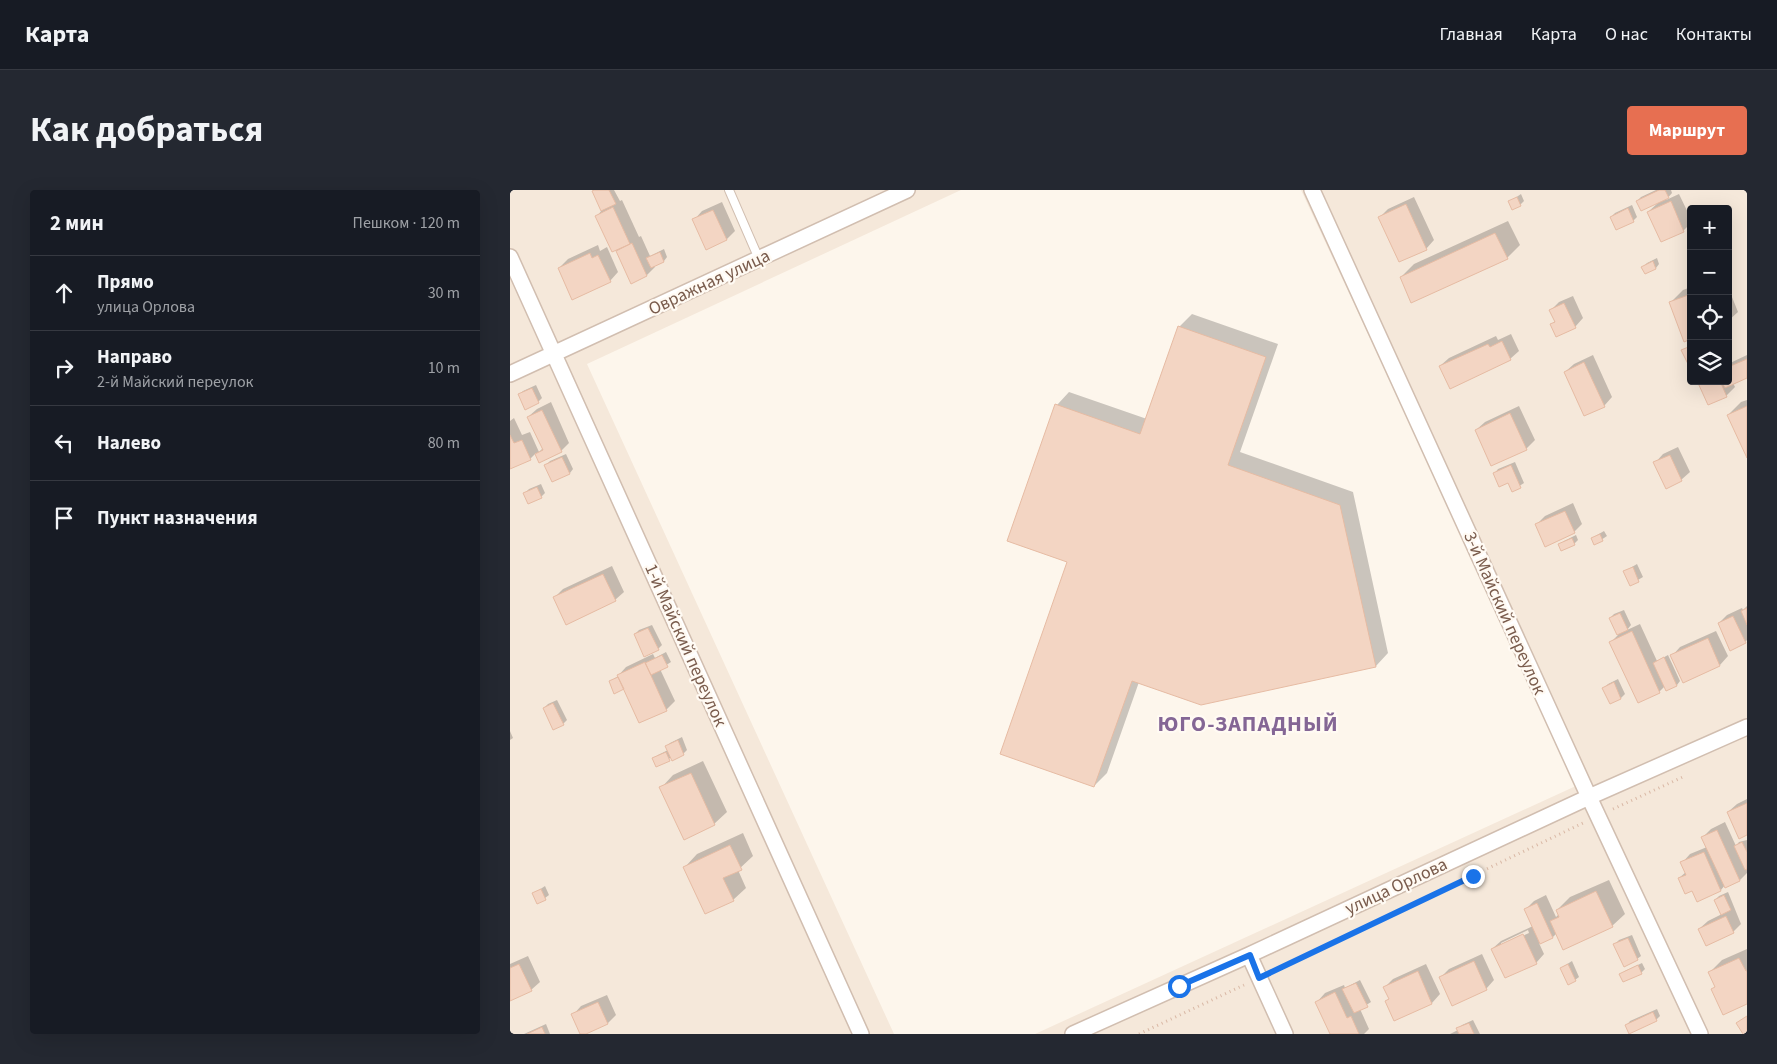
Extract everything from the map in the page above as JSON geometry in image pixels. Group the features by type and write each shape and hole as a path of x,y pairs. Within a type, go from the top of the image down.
{"street":[{"name":"Овражная улица","path":"510,374 907,190"},
{"name":"3-й Майский переулок","path":"1312,190 1588,797 1700,1034"},
{"name":"1-й Майский переулок","path":"510,257 861,1034"},
{"name":"улица Орлова","path":"1073,1034 1250,955 1588,797 1747,727"},
{"path":"1250,955 1285,1034"}],"lane":[{"path":"729,190 759,259"}],"path":[{"path":"1139,1034 1686,776"}],"shaded area":[{"path":"510,190 961,190 587,364 894,1034 510,1034"},
{"path":"1301,190 1747,190 1747,1034 1035,1034 1578,785"}],"building":[{"path":"609,190 616,204 601,211 592,191"},
{"path":"1659,190 1665,190 1669,198 1641,211 1636,201"},
{"path":"1517,197 1521,206 1512,210 1508,201"},
{"path":"1671,201 1684,232 1661,242 1647,212"},
{"path":"1406,204 1427,250 1399,262 1378,217"},
{"path":"613,207 630,244 612,252 595,216"},
{"path":"1628,208 1634,222 1616,230 1610,217"},
{"path":"713,210 727,240 706,250 692,219"},
{"path":"1495,233 1508,259 1411,303 1400,277"},
{"path":"632,243 647,276 631,284 616,251"},
{"path":"660,252 664,262 651,268 646,258"},
{"path":"590,253 592,258 598,255 611,282 572,300 558,268"},
{"path":"1653,261 1656,269 1645,274 1641,267"},
{"path":"1687,295 1687,341 1684,342 1669,302"},
{"path":"1564,303 1576,328 1556,337 1550,324 1555,322 1549,310"},
{"path":"1178,326 1266,357 1228,465 1340,505 1376,667 1201,705 1132,681 1094,787 1000,754 1067,562 1007,541 1055,404 1140,434"},
{"path":"1502,341 1511,360 1450,389 1439,366 1488,344 1490,347"},
{"path":"1687,348 1687,362 1681,350"},
{"path":"1747,359 1747,378 1732,385 1732,365"},
{"path":"1584,362 1605,407 1584,416 1564,372"},
{"path":"1699,385 1722,385 1727,397 1708,405"},
{"path":"532,388 539,403 525,410 518,394"},
{"path":"1747,406 1747,458 1727,415"},
{"path":"542,410 562,452 539,463 535,454 543,450 527,417"},
{"path":"1510,413 1527,450 1491,466 1475,430"},
{"path":"510,435 514,443 522,440 531,460 510,469"},
{"path":"1670,455 1682,481 1666,489 1653,462"},
{"path":"562,457 570,474 552,482 544,465"},
{"path":"1511,465 1521,488 1512,492 1508,483 1499,487 1493,473"},
{"path":"537,487 542,498 528,504 523,493"},
{"path":"1565,511 1575,533 1545,547 1535,524"},
{"path":"1600,534 1603,541 1594,545 1591,538"},
{"path":"1572,538 1575,545 1561,551 1558,544"},
{"path":"1633,567 1639,582 1630,586 1623,571"},
{"path":"603,574 616,601 566,625 553,597"},
{"path":"1747,608 1747,625 1741,611"},
{"path":"1620,613 1628,630 1617,635 1609,618"},
{"path":"1733,616 1746,643 1730,651 1718,623"},
{"path":"648,628 659,650 644,657 634,634"},
{"path":"1632,631 1660,693 1638,703 1609,642"},
{"path":"1708,638 1720,666 1683,683 1670,655"},
{"path":"662,655 668,667 651,675 645,663"},
{"path":"1664,657 1677,686 1666,691 1653,663"},
{"path":"645,662 667,711 639,723 617,675"},
{"path":"618,677 624,689 614,694 609,681"},
{"path":"1614,682 1621,699 1610,704 1602,688"},
{"path":"553,703 564,725 553,730 543,708"},
{"path":"678,740 684,755 672,761 665,746"},
{"path":"666,752 670,761 656,767 652,758"},
{"path":"691,773 715,825 684,840 659,787"},
{"path":"1747,803 1747,835 1739,839 1727,812"},
{"path":"1717,830 1740,881 1725,888 1701,837"},
{"path":"1742,842 1747,852 1747,869 1745,870 1734,846"},
{"path":"730,845 742,870 723,878 734,901 705,914 683,867"},
{"path":"1704,852 1721,891 1697,902 1692,891 1685,894 1678,878 1686,875 1680,862"},
{"path":"541,889 546,900 537,904 532,893"},
{"path":"1596,891 1613,927 1563,950 1550,921 1559,917 1556,910"},
{"path":"1724,895 1731,910 1721,915 1714,900"},
{"path":"1537,903 1553,938 1540,944 1524,909"},
{"path":"1726,916 1734,933 1706,946 1698,929"},
{"path":"1523,934 1537,964 1505,978 1491,949"},
{"path":"1628,938 1638,960 1624,967 1613,944"},
{"path":"1739,958 1747,971 1747,1004 1723,1015 1711,989 1715,987 1708,972"},
{"path":"1474,961 1487,990 1452,1006 1439,977"},
{"path":"519,964 532,991 510,1001 510,968"},
{"path":"1568,964 1576,981 1568,985 1560,968"},
{"path":"1638,965 1642,974 1623,982 1619,974"},
{"path":"1418,971 1432,1004 1394,1021 1385,1001 1389,999 1383,987"},
{"path":"1356,983 1368,1007 1354,1013 1342,989"},
{"path":"1335,992 1347,1018 1351,1016 1359,1034 1330,1034 1315,1002"},
{"path":"598,1002 608,1024 586,1034 580,1034 571,1014"},
{"path":"1653,1012 1657,1021 1629,1034 1625,1025"},
{"path":"1747,1016 1747,1034 1743,1034 1736,1023"},
{"path":"1469,1023 1474,1034 1459,1034 1456,1028"},
{"path":"542,1027 545,1034 527,1034"}],"district":[{"name":"ЮГО-ЗАПАДНЫЙ","path":"1248,723"}],"route":[{"path":"1179,986 1250,955 1259,978 1473,876"}]}
